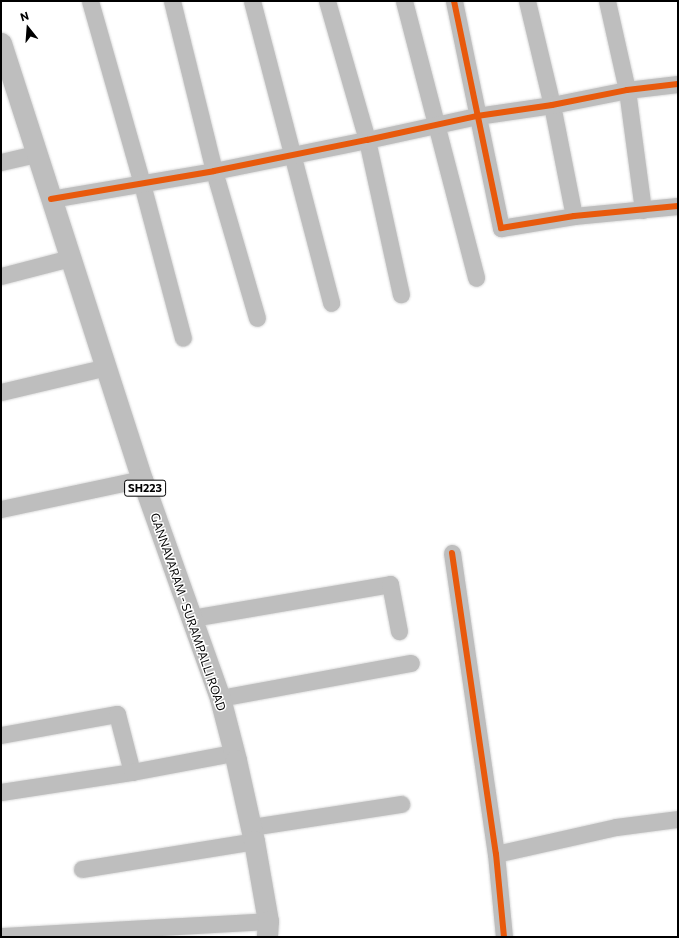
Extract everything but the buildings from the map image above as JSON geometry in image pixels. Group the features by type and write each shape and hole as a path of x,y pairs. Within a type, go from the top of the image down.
{"main road":[{"name":"GANNAVARAM - SURAMPALLI ROAD","path":"1,44 107,367 142,479 220,698 252,834 268,933"}],"street":[{"path":"90,1 142,184 183,338"},
{"path":"172,1 214,171 257,318"},
{"path":"252,1 331,303"},
{"path":"327,1 367,140 401,294"},
{"path":"404,1 476,278"},
{"path":"454,1 501,228 574,216 678,206"},
{"path":"527,1 552,105 574,216"},
{"path":"607,1 627,90 643,210"},
{"path":"51,199 214,171 291,154 436,126 477,116 552,105 627,90 678,84"},
{"path":"1,162 36,154"},
{"path":"1,276 70,258"},
{"path":"1,392 107,367"},
{"path":"1,509 142,479"},
{"path":"452,553 496,854 504,937"},
{"path":"192,618 390,584 399,630"},
{"path":"220,698 411,663"},
{"path":"1,735 117,714 132,772"},
{"path":"1,792 132,772 233,753"},
{"path":"82,869 401,804"},
{"path":"496,854 616,827 678,819"},
{"path":"10,936 268,933"}],"cycle path":[{"path":"454,1 501,228 574,216 678,206"},
{"path":"51,199 214,171 477,116 552,105 627,90 678,84"},
{"path":"452,553 496,854 504,937"}]}
